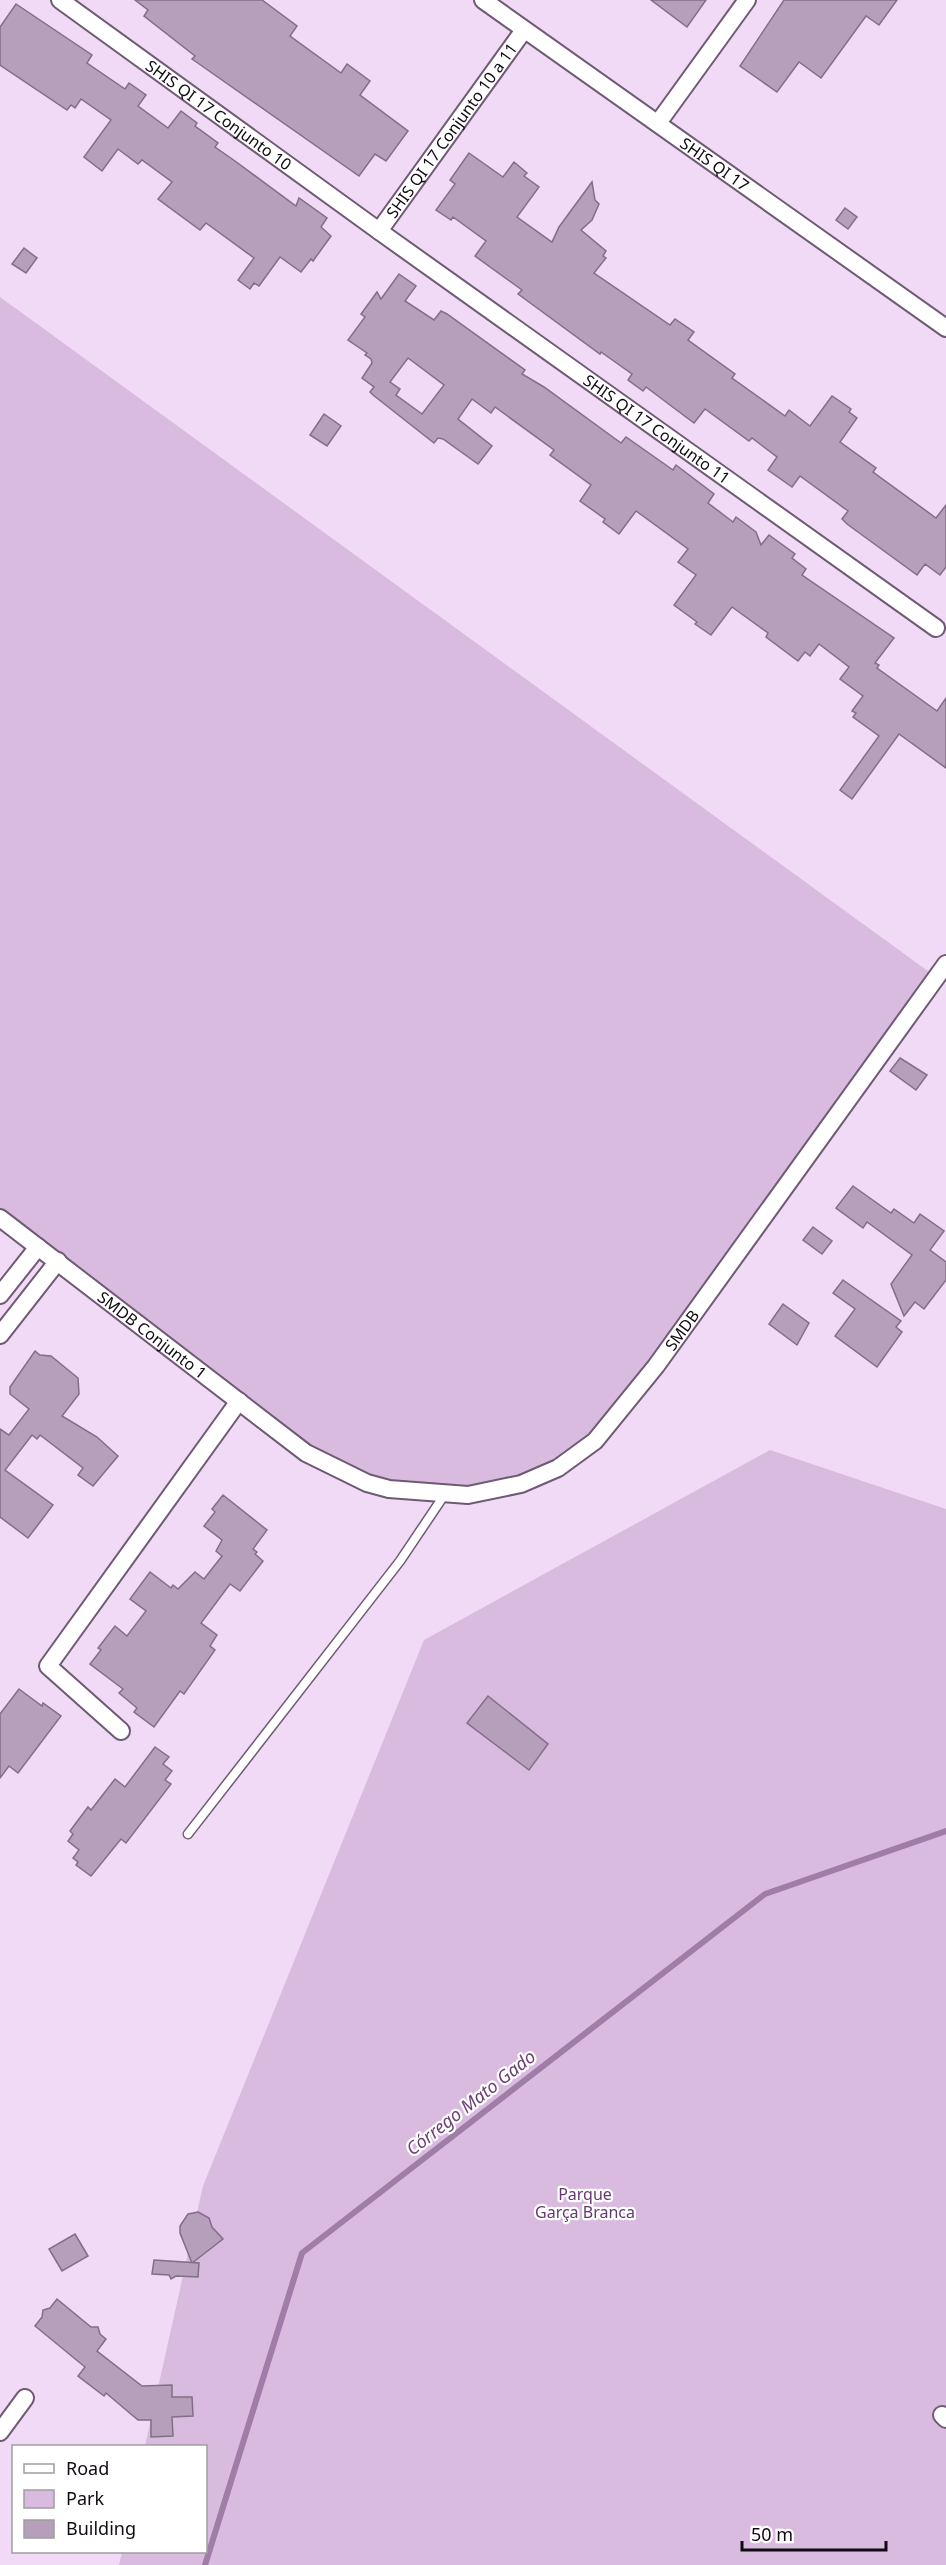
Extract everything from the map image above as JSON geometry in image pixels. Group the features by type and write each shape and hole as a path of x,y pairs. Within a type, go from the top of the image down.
{"street":[{"name":"SHIS QI 17 Conjunto 10","path":"60,0 379,231"},
{"name":"SHIS QI 17","path":"483,0 946,328"},
{"path":"658,123 747,0"},
{"name":"SHIS QI 17 Conjunto 10 a 11","path":"379,231 524,30"},
{"name":"SHIS QI 17 Conjunto 11","path":"379,231 936,628"},
{"name":"SMDB","path":"306,1453 367,1484 389,1489 468,1495 521,1484 558,1468 595,1441 656,1366 946,964"},
{"name":"SMDB Conjunto 1","path":"0,1218 306,1453"},
{"path":"0,1295 38,1247"},
{"path":"0,1335 58,1261"},
{"path":"122,1731 48,1666 240,1401"},
{"path":"0,2432 25,2398"}],"lane":[{"path":"188,1834 400,1561 446,1493"}],"green space":[{"path":"0,297 936,977 595,1441 558,1468 468,1495 389,1489 305,1453 0,1217"},
{"name":"Parque Garça Branca","path":"770,1450 946,1509 946,2565 119,2565 122,2553 207,2553 207,2445 145,2445 203,2186 424,1640"}],"building":[{"path":"135,0 262,0 297,26 290,36 341,73 347,64 370,81 360,95 408,131 386,161 375,154 359,176 192,59 195,56 144,16 148,10"},
{"path":"651,0 706,0 687,27"},
{"path":"784,0 897,0 879,25 866,16 821,78 799,62 777,92 740,66"},
{"path":"16,4 92,55 87,63 125,89 129,83 146,95 138,106 168,128 181,111 197,123 195,126 218,143 215,147 296,206 299,198 327,218 321,227 331,236 313,261 311,259 301,272 280,257 259,286 254,283 250,289 238,280 254,258 206,223 200,230 158,199 172,182 142,160 138,164 118,149 102,171 84,157 111,120 81,99 75,108 71,105 67,110 0,65 0,27"},
{"path":"469,153 503,177 514,162 527,173 524,176 539,187 517,217 552,242 559,227 592,182 595,200 599,204 592,220 581,230 606,251 603,256 606,258 594,273 670,325 675,319 694,332 688,340 735,374 732,378 785,416 789,410 810,426 832,396 851,409 849,412 857,418 840,442 876,468 873,472 936,518 946,505 946,567 940,575 925,564 917,575 847,524 842,519 848,511 800,476 792,487 768,470 777,457 752,438 749,441 705,409 694,423 646,387 643,391 628,380 632,374 601,352 600,354 518,294 522,290 475,256 486,241 453,217 451,220 436,210 455,184 450,180"},
{"path":"845,208 857,217 848,229 836,220"},
{"path":"24,248 37,258 26,273 12,264"},
{"path":"399,274 416,286 405,301 434,320 441,311 447,314 525,370 522,374 544,387 621,443 626,437 673,470 676,465 714,494 708,503 733,522 736,517 756,532 761,545 769,535 795,554 792,558 806,569 802,575 894,638 875,663 879,665 877,668 937,711 946,698 946,768 899,734 852,799 840,790 879,736 853,717 856,713 852,711 863,696 840,679 849,667 819,644 810,656 805,652 798,661 766,637 768,633 732,607 711,635 695,624 697,622 674,605 696,575 678,562 688,549 636,511 619,534 603,522 605,519 580,501 591,485 550,455 554,450 495,407 491,413 472,399 458,419 492,446 478,464 443,439 438,438 434,443 370,392 374,387 362,378 372,363 371,359 365,355 367,353 348,340 365,317 361,314 377,292 381,299","holes":["408,358 444,385 422,414 396,395 400,389 390,382"]},
{"path":"324,414 341,426 327,446 310,435"},
{"path":"900,1058 927,1075 916,1090 890,1071"},
{"path":"853,1186 891,1213 894,1209 914,1223 920,1214 944,1231 930,1250 946,1262 946,1280 924,1309 915,1302 904,1316 891,1284 912,1255 867,1222 863,1228 836,1208"},
{"path":"813,1227 832,1241 822,1254 803,1240"},
{"path":"843,1280 901,1321 896,1327 902,1332 877,1367 835,1336 855,1309 833,1293"},
{"path":"783,1304 809,1323 797,1345 769,1324"},
{"path":"35,1351 40,1355 51,1356 78,1378 79,1394 62,1416 97,1437 118,1456 93,1486 78,1475 83,1468 40,1435 37,1439 32,1435 5,1470 53,1505 28,1538 0,1517 0,1429 9,1435 29,1409 10,1394 10,1387"},
{"path":"223,1495 267,1530 253,1549 263,1561 240,1591 230,1584 201,1623 217,1635 210,1646 215,1650 184,1694 180,1691 154,1727 134,1712 137,1708 119,1693 123,1689 90,1664 101,1650 98,1648 115,1626 127,1636 146,1611 130,1599 150,1572 171,1588 173,1585 178,1589 195,1572 204,1579 222,1556 216,1551 222,1540 204,1526 215,1512 212,1509"},
{"path":"19,1689 42,1706 43,1703 61,1716 18,1773 9,1766 0,1778 0,1714"},
{"path":"488,1696 548,1744 529,1770 467,1723"},
{"path":"155,1747 169,1757 163,1764 172,1771 165,1780 171,1784 126,1843 121,1839 91,1876 76,1865 78,1862 73,1858 79,1850 68,1841 73,1834 70,1831 88,1807 91,1810 115,1779 125,1787"},
{"path":"198,2212 209,2218 212,2227 223,2239 192,2263 180,2233 180,2226 188,2214"},
{"path":"75,2234 88,2256 62,2271 49,2249"},
{"path":"154,2260 199,2263 198,2277 176,2276 171,2279 169,2275 152,2274"},
{"path":"57,2299 91,2327 98,2327 100,2334 106,2339 97,2351 142,2386 172,2385 172,2397 192,2397 193,2416 172,2417 173,2436 151,2437 151,2420 138,2420 106,2393 104,2396 78,2376 85,2367 35,2326 42,2317 43,2310 50,2308"}],"waterway":[{"name":"Córrego Mato Gado","path":"205,2565 302,2253 765,1894 946,1831"}]}
